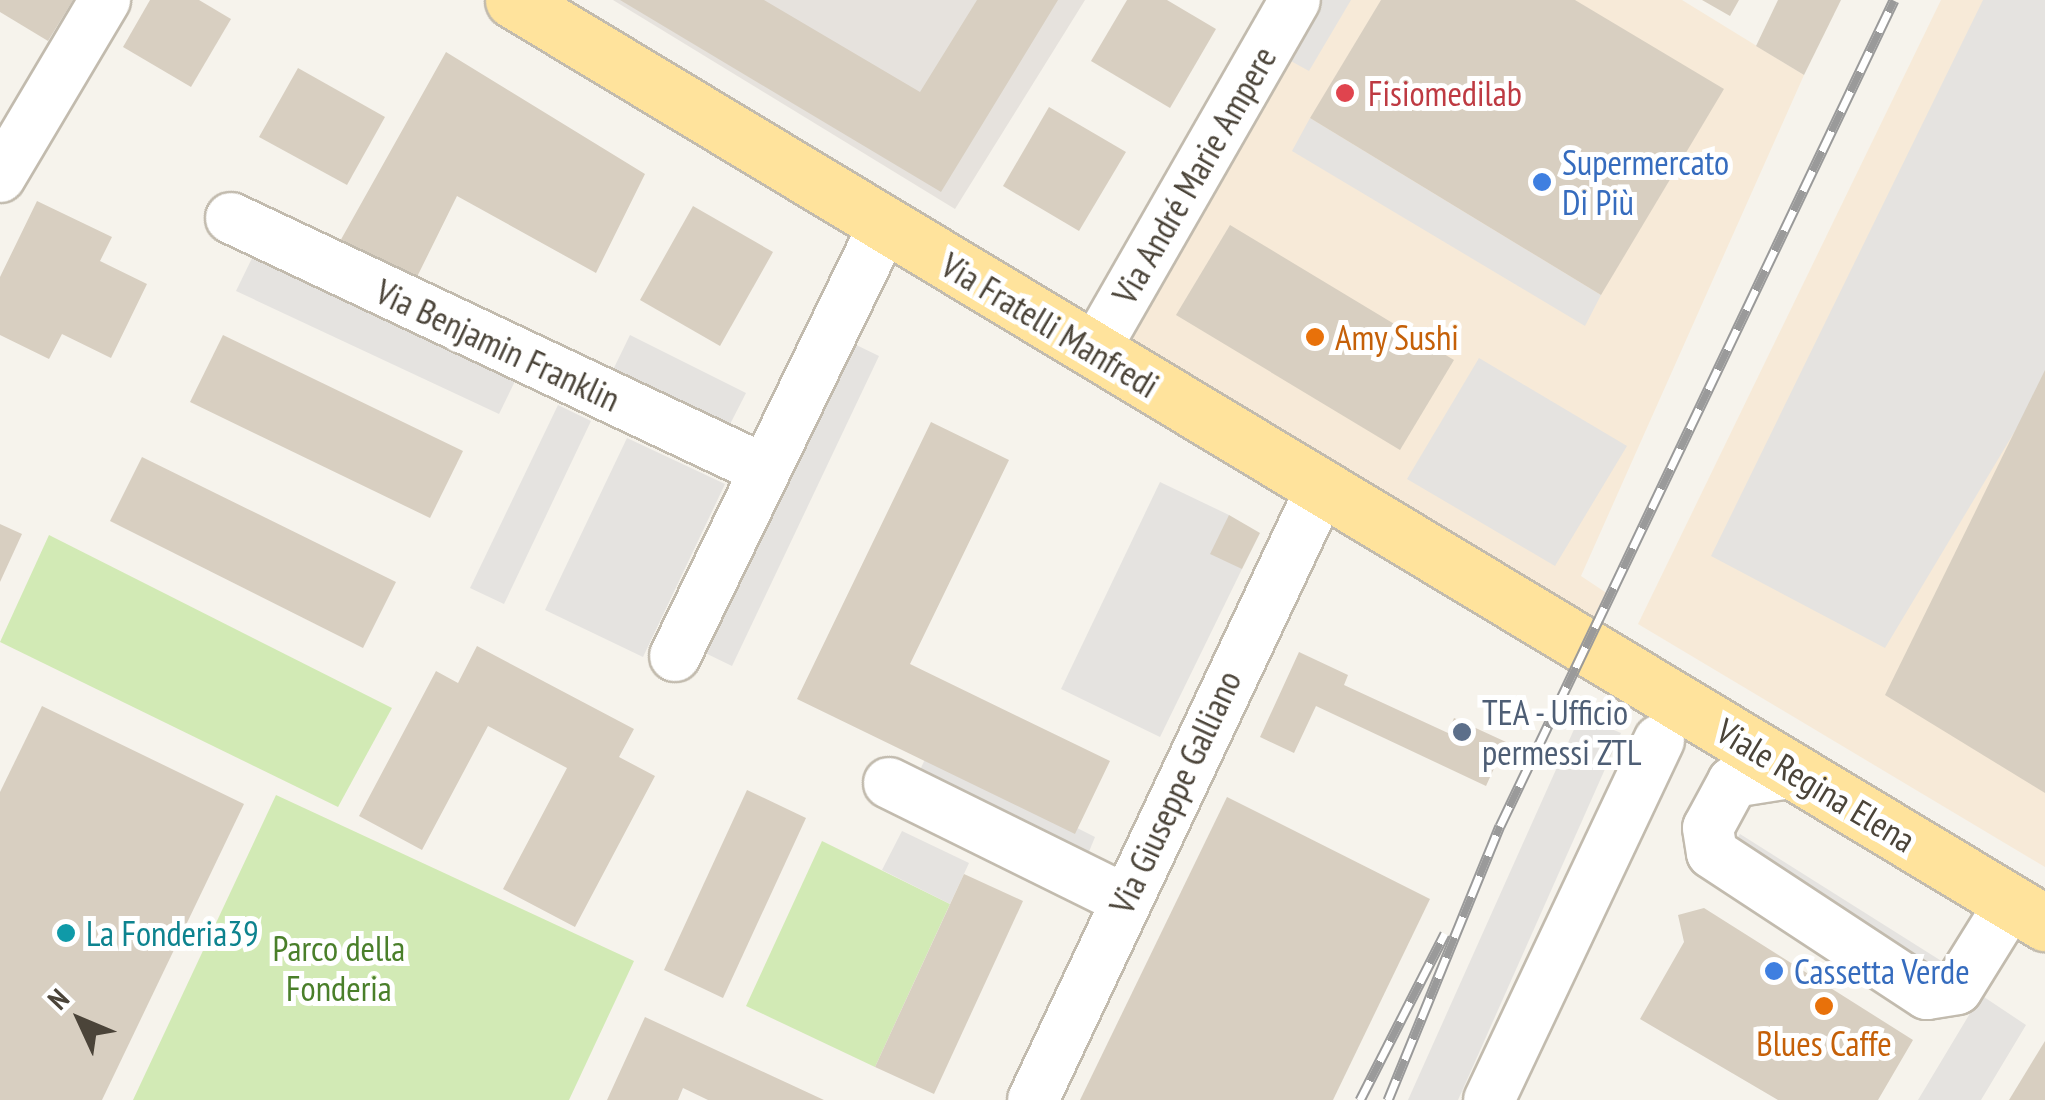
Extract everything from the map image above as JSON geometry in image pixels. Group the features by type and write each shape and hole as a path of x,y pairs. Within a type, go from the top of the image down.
{"main road":[{"name":"Via Fratelli Manfredi","path":"513,0 1588,648"},
{"name":"Viale Regina Elena","path":"1588,648 2028,912"}],"street":[{"path":"0,177 105,0"},
{"name":"Via André Marie Ampere","path":"1094,351 1295,0"},
{"name":"Via Benjamin Franklin","path":"230,218 765,470"},
{"path":"675,656 884,225"},
{"name":"Via Giuseppe Galliano","path":"1034,1100 1124,899 1322,487"},
{"path":"1489,1100 1659,740"},
{"path":"1796,772 1733,782 1708,828 1712,853 1927,994 1958,989 2028,912"},
{"path":"889,783 1124,899"}],"shaded area":[{"path":"613,0 1085,0 955,209"},
{"path":"1295,0 1682,0 1804,75 1581,576 1611,596 1587,649 1094,351"},
{"path":"1313,0 1351,0 1309,71 1280,55"},
{"path":"1941,0 2045,0 2045,867 1638,624"},
{"path":"1983,0 2045,0 2045,381 1885,648 1711,556"},
{"path":"1310,118 1601,295 1585,326 1292,151"},
{"path":"255,252 518,375 499,414 236,291"},
{"path":"630,335 746,393 725,434 610,376"},
{"path":"846,340 879,356 732,666 699,650"},
{"path":"1479,358 1627,446 1555,566 1407,479"},
{"path":"558,405 591,421 504,604 470,588"},
{"path":"627,438 725,484 643,657 545,610"},
{"path":"1160,482 1229,515 1242,569 1160,737 1061,689"},
{"path":"1580,716 1621,733 1458,1100 1408,1100"},
{"path":"928,753 1095,837 1079,876 909,793"},
{"path":"902,831 969,863 950,904 882,870"},
{"path":"1740,834 1943,962 1927,994 1722,863"},
{"path":"1981,995 2026,1025 1981,1100 1918,1100"}],"green space":[{"path":"49,535 392,708 338,807 0,642"},
{"name":"Parco della Fonderia","path":"276,795 634,961 569,1100 133,1100"},
{"path":"822,841 950,904 875,1067 746,1006"}],"building":[{"path":"0,0 73,0 48,41 0,12"},
{"path":"150,0 199,0 231,19 191,87 123,47"},
{"path":"620,0 764,0 920,92 977,0 1058,0 941,192"},
{"path":"1127,0 1167,0 1216,29 1170,108 1091,61"},
{"name":"Supermercato Di Più","path":"1381,0 1575,0 1724,89 1601,295 1310,118"},
{"path":"1702,0 1739,0 1730,16"},
{"path":"1778,0 1841,0 1804,75 1756,46"},
{"path":"446,52 645,174 596,273 457,196 412,287 334,252"},
{"path":"298,68 385,117 347,185 259,137"},
{"path":"1049,107 1126,152 1079,231 1003,186"},
{"path":"37,201 112,237 100,261 147,284 111,358 62,334 49,359 0,335 0,277"},
{"path":"693,206 773,252 720,346 640,300"},
{"name":"Amy Sushi","path":"1230,225 1454,360 1400,450 1176,315"},
{"path":"223,335 463,451 430,518 190,402"},
{"path":"2045,370 2045,793 1885,695"},
{"path":"931,422 1009,460 910,664 1110,761 1075,834 797,699"},
{"path":"142,457 396,582 363,648 110,521"},
{"path":"1229,515 1260,533 1242,569 1210,554"},
{"path":"0,524 22,534 0,582"},
{"path":"477,646 634,729 619,757 655,776 575,927 503,889 567,768 488,726 422,850 359,816 436,671 458,683"},
{"path":"1299,652 1348,675 1344,685 1448,733 1454,718 1506,742 1486,786 1316,706 1294,753 1260,737"},
{"path":"42,706 244,804 102,1100 0,1100 0,792"},
{"path":"747,790 806,818 723,998 664,970"},
{"path":"1227,797 1430,899 1333,1100 1080,1100"},
{"path":"964,874 1023,901 934,1094 875,1067"},
{"path":"1704,908 1913,1040 1878,1100 1778,1100 1640,1019 1684,942 1678,915"},
{"path":"645,1017 824,1100 708,1100 683,1088 678,1100 607,1100"},
{"path":"2045,1041 2045,1100 2009,1100"}],"railway":[{"path":"1388,1100 1500,826 1894,0"},
{"path":"1360,1100 1445,933"}],"place":[{"name":"Fisiomedilab","path":"1345,93"},
{"name":"Supermercato Di Più","path":"1542,182"},
{"name":"Amy Sushi","path":"1315,337"},
{"name":"TEA - Ufficio permessi ZTL","path":"1462,732"},
{"name":"La Fonderia39","path":"66,933"},
{"name":"Cassetta Verde","path":"1774,971"},
{"name":"Blues Caffe","path":"1824,1006"}]}
